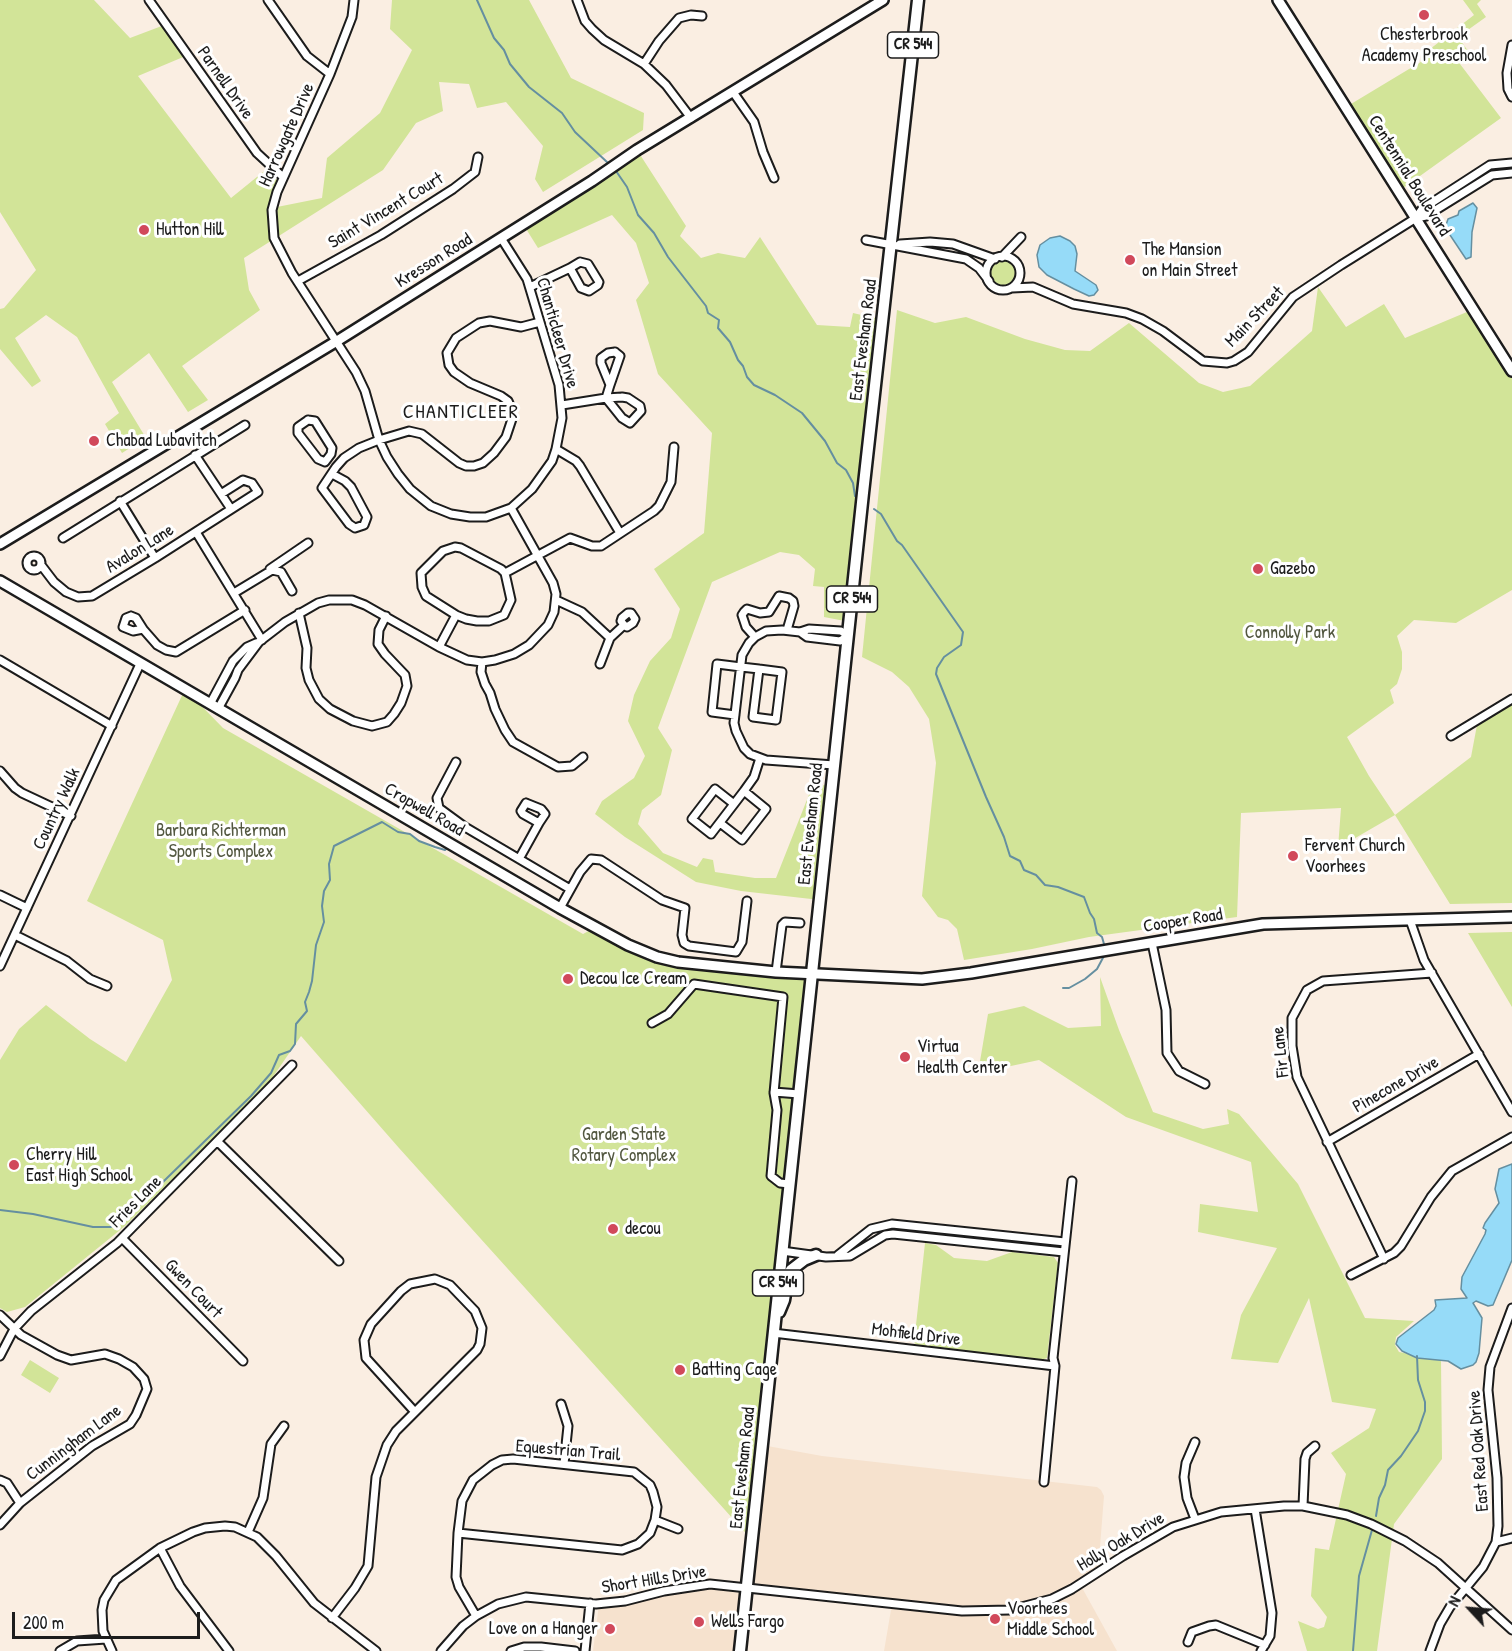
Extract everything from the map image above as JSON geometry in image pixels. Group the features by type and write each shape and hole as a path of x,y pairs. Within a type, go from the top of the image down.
{"main road":[{"name":"East Evesham Road","path":"740,1651 918,0"},
{"path":"775,1320 784,1300 791,1270 804,1260 816,1256"}],"street":[{"name":"Parnell Drive","path":"149,0 256,153 283,177"},
{"path":"268,0 307,57 330,74"},
{"name":"Harrowgate Drive","path":"337,341 298,281 274,238 272,210 283,177 330,74 352,17 354,0"},
{"path":"577,0 585,21 592,29 604,40 644,64 671,92 691,118"},
{"name":"Kresson Road","path":"0,544 337,341 637,150 883,0"},
{"name":"Centennial Boulevard","path":"1278,0 1512,371"},
{"path":"644,64 659,41 679,18 691,15 702,16"},
{"path":"1512,45 1507,73 1508,89 1512,97"},
{"path":"733,92 754,122 774,178"},
{"name":"Saint Vincent Court","path":"298,281 381,235 453,189 475,172 478,157"},
{"name":"Main Street","path":"1416,218 1422,209 1490,165 1512,163"},
{"name":"Main Street","path":"1012,288 1026,286 1073,304 1126,313 1164,331 1203,361 1227,363 1248,352 1293,297 1341,264 1416,218 1426,216 1492,175 1512,173"},
{"path":"989,281 988,268 1022,237"},
{"name":"Chanticleer Drive","path":"337,341 352,364 365,391 379,440 387,456 415,494 431,506 451,514 470,517 486,517 511,508 528,494 543,474 556,449 562,405 559,385 530,287 522,268 501,238"},
{"path":"866,240 966,259 979,268 992,286 999,289 1012,288 1018,282 1020,271 1014,260 998,258 953,244 930,242 892,244"},
{"path":"530,287 580,262 588,264 599,282 598,285 589,291 581,288 570,268"},
{"name":"Main Street","path":"1020,271 1040,290"},
{"path":"332,474 345,481 351,488 367,517 364,525 356,528 349,524 322,489 332,474 342,460 359,448 409,431 422,434 459,463 474,466 483,463 506,437 512,419 511,408 501,396 460,378 449,366 447,353 456,338 479,323 490,321 521,327 540,322"},
{"path":"606,398 610,385"},
{"path":"562,405 606,398 628,398 638,403 641,411 630,423 622,418 606,398"},
{"path":"308,420 315,422 332,448 332,454 325,462 318,459 298,433 298,427 308,420"},
{"path":"63,538 245,425"},
{"path":"505,573 570,538 592,546 601,546 659,506 671,482 674,447"},
{"path":"556,449 580,466 621,533"},
{"path":"332,454 342,460"},
{"path":"195,455 231,509"},
{"name":"Avalon Lane","path":"41,565 58,586 72,595 92,596 258,492 252,483 243,480 221,494"},
{"path":"120,501 155,558"},
{"path":"214,706 260,641 285,622 318,603 342,599 365,605 439,647 467,660 482,662 514,654 529,645 548,625 556,600 553,583 511,508"},
{"path":"196,532 244,610 260,641"},
{"path":"234,593 308,543"},
{"path":"450,548 461,548 505,573 511,600 504,615 489,621 477,621 456,615 432,601 423,591 420,575 434,559 450,548"},
{"path":"267,571 281,572 292,591"},
{"name":"Cropwell Road","path":"0,581 560,908 628,945 657,957 702,966 861,976"},
{"path":"755,637 746,627 742,615 744,612 747,609 760,614 769,612 780,597 784,596 794,601 787,630"},
{"path":"556,600 582,612 610,638"},
{"path":"143,629 158,645 166,650 177,652 244,610"},
{"path":"299,614 307,648 306,668 309,680 319,699 330,709 353,721 372,726 387,722 401,703 407,686 405,675 378,644 379,630 386,616"},
{"path":"439,647 456,615"},
{"path":"600,663 610,638 624,625"},
{"path":"834,765 766,760 750,754 739,741 734,723 745,649 755,637 761,633 787,630 800,632 809,629 841,631 848,636"},
{"path":"0,660 112,726"},
{"path":"482,662 481,672 485,684 505,730 513,742 558,767 572,766 583,757"},
{"name":"Country Walk","path":"0,966 140,664"},
{"path":"735,715 712,712 717,664 759,669 782,672 776,720 753,717 759,669"},
{"path":"1451,736 1512,699"},
{"path":"734,804 715,789 692,819 711,834 720,823 754,777 760,758"},
{"path":"456,762 437,798 439,808 465,827 570,889"},
{"path":"0,771 22,793 71,816"},
{"path":"720,823 742,840 766,809 744,791"},
{"path":"519,859 539,823"},
{"path":"560,908 591,859 601,860 662,900 685,908 682,934 684,943 689,946 736,952 742,942 747,901"},
{"path":"0,895 27,908"},
{"name":"Cooper Road","path":"861,976 922,979 959,975 1263,924 1512,917"},
{"path":"1410,920 1417,942 1432,974 1512,1112"},
{"path":"776,972 782,925 785,922 800,923"},
{"path":"15,935 67,961 90,979 106,986"},
{"path":"1152,943 1166,1010 1167,1053 1179,1071 1205,1084"},
{"name":"Fir Lane","path":"1384,1258 1297,1077 1291,1029 1292,1018 1302,997 1314,985 1334,979 1432,974"},
{"path":"652,1023 668,1014 694,984 783,997 774,1092 777,1110 771,1176 780,1183 789,1184"},
{"name":"Pinecone Drive","path":"1327,1142 1479,1054"},
{"name":"Fries Lane","path":"0,1356 14,1329 31,1311 122,1238 292,1065"},
{"path":"774,1092 799,1094"},
{"path":"1351,1275 1394,1253 1401,1246 1431,1197 1452,1172 1512,1137"},
{"path":"218,1142 339,1261"},
{"path":"1044,1482 1055,1366 1053,1358 1072,1181"},
{"path":"838,1255 862,1234 892,1224 951,1228 1065,1242"},
{"path":"950,1239 951,1228"},
{"path":"782,1251 826,1257 850,1256 892,1234 1064,1252"},
{"path":"1010,1245 1011,1235"},
{"name":"Gwen Court","path":"122,1238 243,1361"},
{"path":"332,1618 365,1574 369,1558 378,1467 393,1436 477,1350 482,1336 479,1318 475,1311 450,1285 435,1279 418,1281 401,1291 371,1324 364,1340 366,1358 415,1412"},
{"name":"East Red Oak Drive","path":"1430,1651 1440,1624 1483,1567 1496,1542 1497,1478 1489,1400 1490,1367 1512,1308"},
{"path":"0,1315 14,1329"},
{"name":"Cunningham Lane","path":"0,1525 20,1503 92,1446 130,1424 147,1389 144,1379 133,1367 119,1359 105,1354 71,1360 30,1341 14,1329"},
{"name":"Mohfield Drive","path":"773,1333 1055,1366"},
{"path":"561,1404 568,1426 564,1464"},
{"path":"248,1532 263,1498 271,1444 284,1426"},
{"path":"1195,1442 1186,1463 1185,1477 1187,1498 1196,1519"},
{"path":"1303,1506 1305,1459 1307,1453 1315,1446"},
{"name":"Equestrian Trail","path":"476,1616 459,1587 456,1577 458,1533 465,1492 473,1480 492,1465 502,1460 513,1459 634,1472 650,1485 657,1507 655,1520"},
{"path":"0,1480 7,1483 20,1503"},
{"name":"Holly Oak Drive","path":"747,1588 962,1611 1010,1610 1052,1599 1072,1589 1156,1536 1196,1519 1221,1512 1303,1506 1354,1517 1406,1541 1438,1563 1512,1630"},
{"path":"1188,1642 1192,1632 1216,1625 1263,1648 1270,1636 1272,1613 1255,1509"},
{"path":"458,1533 622,1550 630,1548 645,1538 655,1520 678,1529"},
{"path":"112,1651 101,1622 102,1610 109,1589 126,1571 160,1548 205,1528 225,1526 235,1527 257,1538 276,1556 314,1603 376,1651"},
{"path":"1496,1542 1512,1538"},
{"path":"160,1548 180,1586 229,1651"},
{"name":"Short Hills Drive","path":"441,1651 463,1626 476,1616 498,1604 526,1597 590,1603 625,1601 711,1584 747,1588"},
{"path":"585,1651 590,1603"},
{"path":"60,1651 77,1641 106,1639"},
{"path":"511,1651 524,1647 541,1647 575,1651"}],"shaded area":[{"path":"762,1445 822,1456 1097,1487 1104,1496 1098,1572 1080,1584 1117,1651 884,1651 892,1604 747,1588"},
{"path":"696,1586 747,1588 740,1651 593,1651 599,1604"}],"green space":[{"path":"0,0 94,0 130,38 167,24 188,55 138,76 231,198 268,168 280,184 272,208 322,198 327,158 380,113 412,50 390,29 392,0 529,0 571,78 644,113 643,130 543,192 535,179 543,146 506,102 477,108 469,84 439,82 443,111 416,123 383,170 244,258 249,290 260,310 182,366 208,400 188,412 149,353 112,382 146,438 122,453 105,424 119,413 77,337 46,315 15,338 41,381 32,387 0,349 0,309 4,308 36,270 0,212"},
{"path":"1463,0 1481,0 1477,4 1486,17 1458,37 1471,55 1460,64 1501,118 1399,191 1346,107 1424,60 1421,56 1474,15"},
{"path":"637,150 686,226 680,236 701,258 718,253 745,258 760,237 817,325 850,327 853,313 883,320 850,622 824,617 824,587 813,586 815,569 799,555 780,552 712,582 658,728 672,750 661,795 642,810 638,824 663,853 697,867 703,858 713,860 715,872 755,878 776,878 810,792 832,781 820,900 741,891 696,882 625,837 595,814 602,801 634,778 645,756 628,721 634,695 650,661 671,638 680,609 654,569 704,533 712,433 658,374 636,300 649,283 636,243 612,215 538,248 523,224"},
{"path":"1003,257 1015,261 1019,273 1015,285 1003,289 991,285 987,273 991,261"},
{"name":"Connolly Park","path":"1318,287 1346,327 1384,304 1405,338 1474,309 1512,370 1512,590 1456,623 1414,620 1397,636 1402,652 1402,669 1397,684 1390,690 1394,703 1347,737 1395,815 1338,848 1341,808 1241,813 1237,917 1089,937 964,960 957,929 948,920 938,917 922,896 936,763 929,719 909,687 892,672 862,657 897,310 935,323 966,317 1025,339 1065,350 1090,351 1129,323 1199,383 1223,392 1250,386 1312,331"},
{"path":"185,689 223,728 583,934 596,927 657,957 812,974 752,1540 301,1036 268,1084 125,1226 25,1307 7,1312 0,1308 0,1060 19,1029 46,1005 90,1039 126,1062 172,980 163,940 87,901"},
{"path":"1512,704 1512,903 1450,904 1395,815 1471,757 1477,725"},
{"path":"1512,932 1512,1007 1468,933"},
{"path":"1100,977 1153,1112 1203,1129 1229,1124 1227,1109 1239,1114 1298,1184 1365,1318 1414,1321 1396,1337 1395,1345 1399,1352 1441,1360 1442,1459 1394,1524 1377,1651 1307,1651 1298,1621 1318,1629 1324,1627 1327,1617 1311,1596 1315,1548 1329,1550 1346,1474 1331,1453 1369,1428 1376,1409 1332,1402 1309,1298 1278,1363 1231,1359 1241,1315 1277,1248 1198,1232 1200,1204 1258,1212 1251,1162 1126,1117 1039,1060 978,1073 988,1014 1024,1006 1068,1028 1101,1026"},
{"path":"925,1243 936,1245 954,1258 987,1261 1012,1252 1054,1257 1058,1263 1047,1358 1041,1360 923,1347 914,1343"},
{"path":"30,1360 59,1378 50,1393 21,1375"}],"water":[{"path":"1473,203 1477,208 1472,232 1471,257 1466,259 1446,229 1446,225 1448,219 1458,215 1459,211"},
{"path":"1060,236 1075,246 1077,254 1075,271 1096,285 1098,290 1094,295 1089,296 1074,289 1047,275 1039,267 1037,255 1040,245 1050,238"},
{"path":"1512,1164 1512,1260 1493,1305 1488,1306 1476,1301 1473,1303 1482,1318 1476,1362 1461,1369 1448,1361 1417,1358 1402,1351 1396,1344 1398,1338 1434,1310 1435,1300 1467,1298 1461,1289 1462,1277 1485,1234 1486,1230 1483,1228 1485,1223 1499,1203 1495,1189 1499,1169"}],"waterway":[{"path":"477,0 494,38 504,50 510,64 529,87 562,113 575,132 608,163"},
{"path":"616,171 627,187 638,215 654,233 668,257 706,306 708,313 719,320 718,328 730,342 747,377 754,385 775,395 802,413 825,441 837,463 846,470 853,483 855,496"},
{"path":"874,509 881,514 897,541 963,632 961,645 944,657 936,674 1010,856 1020,861 1024,870 1036,875 1045,885 1058,887 1084,897 1094,919 1097,933 1102,937 1104,944"},
{"path":"0,1210 33,1214 93,1227 111,1227 125,1219 251,1096 271,1073 279,1055 290,1051 295,1044 296,1024 307,1011 305,1002 312,981 316,945 324,922 322,906 324,891 330,880 329,864 334,846 382,822 398,832 410,834 419,841 445,850 448,847"},
{"path":"1063,988 1069,988 1085,979 1097,969 1105,954"},
{"path":"1376,1516 1388,1470 1418,1431 1425,1411 1425,1402 1418,1380 1417,1356"},
{"path":"1353,1651 1359,1576 1372,1530"}],"place":[{"name":"Chesterbrook Academy Preschool","path":"1424,15"},
{"name":"Hutton Hill","path":"144,230"},
{"name":"The Mansion on Main Street","path":"1130,260"},
{"name":"Chabad Lubavitch","path":"94,441"},
{"name":"Gazebo","path":"1258,569"},
{"name":"Fervent Church Voorhees","path":"1293,856"},
{"name":"Decou Ice Cream","path":"568,979"},
{"name":"Virtua Health Center","path":"905,1057"},
{"name":"Cherry Hill East High School","path":"14,1165"},
{"name":"decou","path":"613,1229"},
{"name":"Batting Cage","path":"680,1370"},
{"name":"Voorhees Middle School","path":"995,1619"},
{"name":"Wells Fargo","path":"699,1622"},
{"name":"Love on a Hanger","path":"610,1629"}],"district":[{"name":"CHANTICLEER","path":"461,413"}],"park label":[{"name":"Barbara Richterman Sports Complex","path":"221,841"},
{"name":"Garden State Rotary Complex","path":"624,1145"}]}
